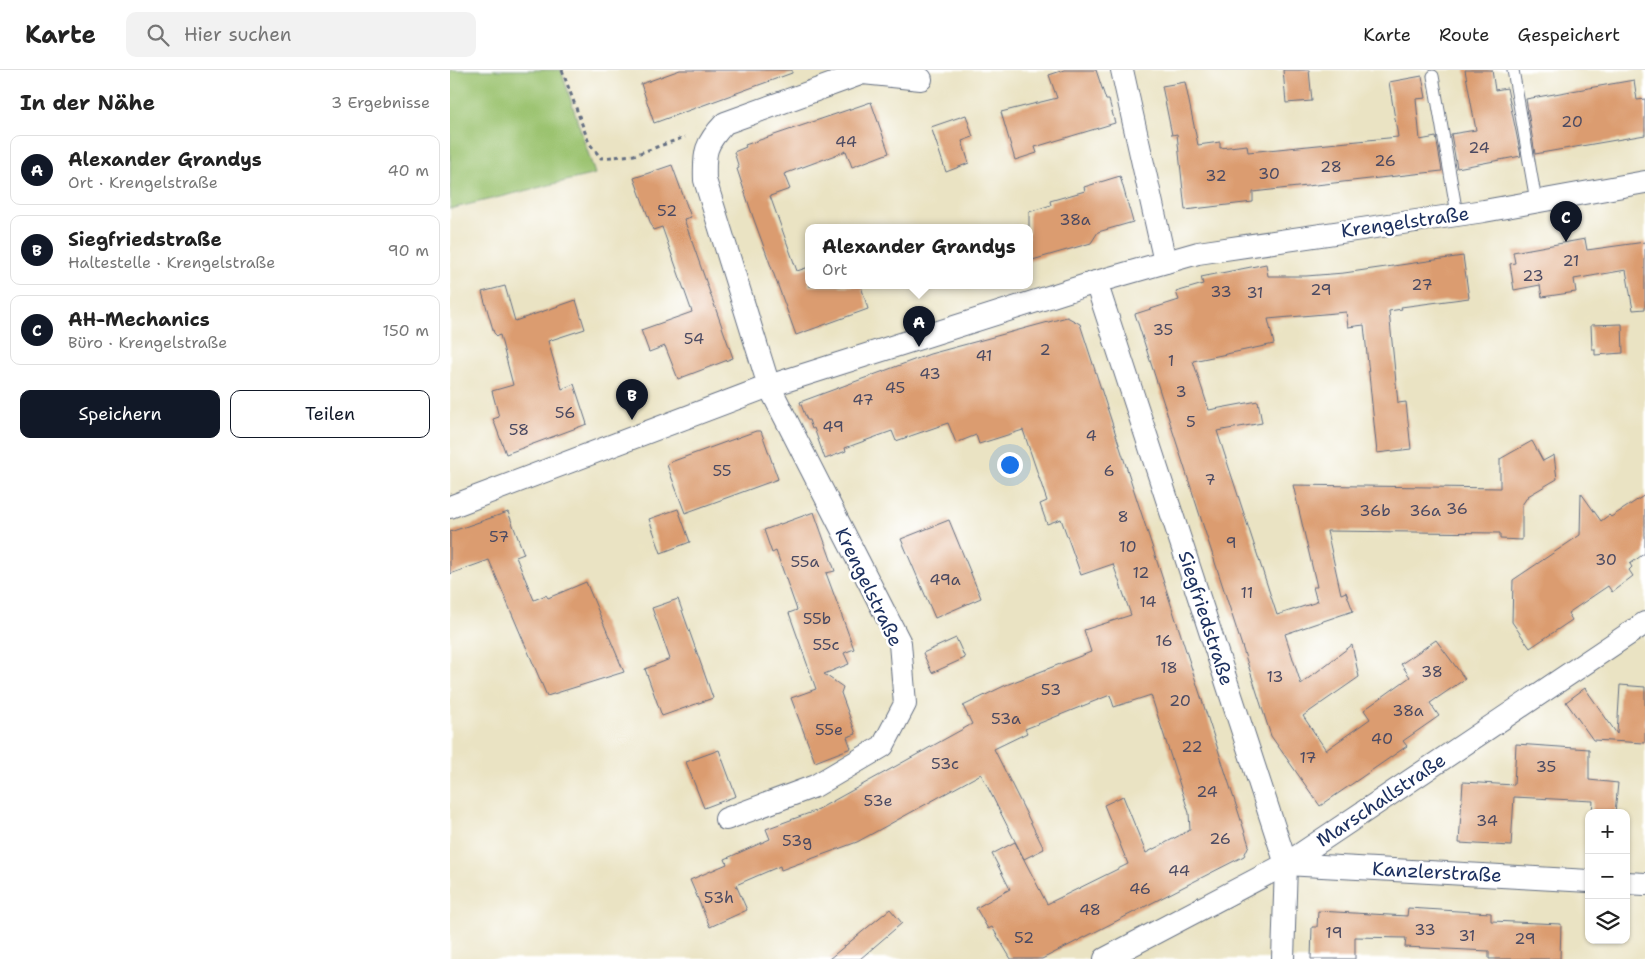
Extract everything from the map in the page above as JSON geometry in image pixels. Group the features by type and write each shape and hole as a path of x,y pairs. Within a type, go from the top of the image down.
{"street":[{"path":"1122,70 1165,262"},
{"name":"Krengelstraße","path":"726,819 815,786 883,746 905,704 900,643 769,386 705,180 704,154 709,140 725,123 863,73 921,79"},
{"name":"Krengelstraße","path":"450,507 769,386 1096,282 1165,262 1213,249 1536,202 1645,182"},
{"name":"Siegfriedstraße","path":"1096,282 1286,864 1283,959"},
{"name":"Marschallstraße","path":"1105,959 1286,864 1645,623"},
{"name":"Kanzlerstraße","path":"1286,864 1585,881"},
{"path":"1630,883 1645,884"}],"lane":[{"path":"1512,70 1536,202"},
{"path":"1433,76 1457,214"}],"path":[{"path":"562,70 588,143 601,158 634,155 688,136"}],"green space":[{"path":"450,70 561,70 595,174 450,209"}],"building":[{"path":"680,70 792,70 792,73 654,123 641,84"},
{"path":"1064,70 1096,70 1106,100 1109,100 1115,123 1035,147 1037,153 1015,160 1001,112 1057,98 1049,75"},
{"path":"1283,70 1309,70 1312,101 1286,103"},
{"path":"1465,70 1492,70 1495,90 1507,88 1521,156 1457,168 1451,134 1476,130"},
{"path":"1422,76 1426,98 1416,99 1420,140 1436,137 1442,171 1253,192 1253,202 1185,210 1177,134 1172,135 1162,86 1185,82 1198,145 1220,142 1220,148 1247,145 1248,152 1398,137 1389,82"},
{"path":"1634,80 1637,100 1645,99 1645,135 1535,154 1526,99"},
{"path":"871,102 889,153 852,167 846,151 784,174 790,189 770,196 797,271 805,268 805,289 862,289 868,309 796,335 737,169 739,168 734,152 746,147 745,145"},
{"path":"966,115 973,137 962,141 969,163 946,172 931,127"},
{"path":"672,165 691,217 684,219 733,358 678,379 665,346 649,352 641,330 692,312 662,227 653,230 634,178"},
{"path":"1120,176 1133,222 1098,232 1091,243 1033,260 1033,224 1029,224 1029,212 1051,205 1050,201 1085,191 1084,187"},
{"path":"1585,239 1587,250 1645,242 1645,309 1633,310 1626,270 1574,279 1576,292 1542,297 1540,285 1514,290 1510,264 1515,263 1513,252"},
{"path":"1463,256 1469,298 1401,307 1402,309 1389,311 1398,403 1406,402 1411,449 1377,453 1364,325 1348,327 1346,312 1268,319 1274,344 1193,361 1209,410 1258,401 1262,423 1217,431 1277,615 1317,602 1313,587 1317,587 1293,485 1500,488 1500,459 1532,441 1543,461 1554,455 1557,479 1528,496 1522,505 1522,540 1500,539 1500,533 1327,531 1341,594 1346,592 1353,611 1285,634 1301,684 1352,645 1359,677 1303,716 1326,750 1370,719 1364,710 1410,677 1401,664 1436,640 1465,679 1430,703 1439,716 1403,741 1407,746 1320,806 1271,736 1135,314 1179,300 1176,292 1203,284 1201,277 1266,264 1268,276 1306,276 1344,273"},
{"path":"505,286 515,321 576,300 585,329 548,341 562,389 574,384 587,424 506,454 493,419 499,417 492,391 513,385 500,335 497,336 494,333 482,292"},
{"path":"1067,317 1080,324 1249,845 1244,856 1042,959 1011,959 992,927 988,929 976,908 1010,889 992,854 1015,842 1047,904 1128,864 1104,805 1123,796 1146,853 1190,830 1189,813 1151,695 1114,707 1110,695 1025,729 1027,733 994,749 1044,849 1024,859 981,774 857,842 781,870 780,866 736,885 747,910 710,927 690,880 727,864 725,859 770,839 766,829 815,811 972,724 963,706 1006,685 1091,652 1084,630 1131,615 1113,564 1081,575 1061,519 1047,524 1040,504 1047,501 1023,430 979,444 976,435 956,443 948,423 896,441 892,431 845,448 846,451 825,459 814,428 812,429 809,420 807,420 800,402 930,354"},
{"path":"1622,324 1623,353 1595,355 1595,349 1592,349 1591,325"},
{"path":"756,431 761,431 778,479 685,513 667,465"},
{"path":"1581,493 1601,521 1609,515 1611,517 1645,495 1645,553 1630,564 1632,567 1629,570 1633,576 1612,592 1608,586 1568,613 1572,620 1530,648 1512,622 1513,580 1580,535"},
{"path":"678,509 690,542 661,553 649,519"},
{"path":"508,512 524,554 516,557 534,600 546,595 548,598 586,582 624,672 547,696 489,560 450,574 450,532"},
{"path":"814,512 835,571 826,573 854,649 844,653 849,664 824,674 843,687 841,693 856,734 847,737 851,748 815,762 791,698 816,689 789,613 797,610 776,551 772,553 764,530"},
{"path":"949,520 981,598 935,618 901,539"},
{"path":"678,599 713,698 662,716 645,669 670,659 652,608"},
{"path":"956,638 965,658 932,673 923,653"},
{"path":"1620,685 1645,687 1645,743 1593,740 1566,702 1585,688 1617,734"},
{"path":"1516,744 1589,749 1589,780 1618,783 1615,809 1592,809 1593,801 1514,797 1511,846 1459,843 1463,782 1514,785"},
{"path":"719,750 736,796 704,808 686,762"},
{"path":"1408,908 1491,913 1491,921 1561,924 1560,959 1489,959 1489,951 1405,947 1406,938 1355,937 1355,959 1311,959 1312,927 1317,927 1318,911 1407,916"},
{"path":"890,909 902,923 860,959 829,959"}],"place":[{"name":"AH-Mechanics","path":"1566,242"},
{"name":"Alexander Grandys","path":"919,347"},
{"name":"Siegfriedstraße","path":"632,420"}]}
